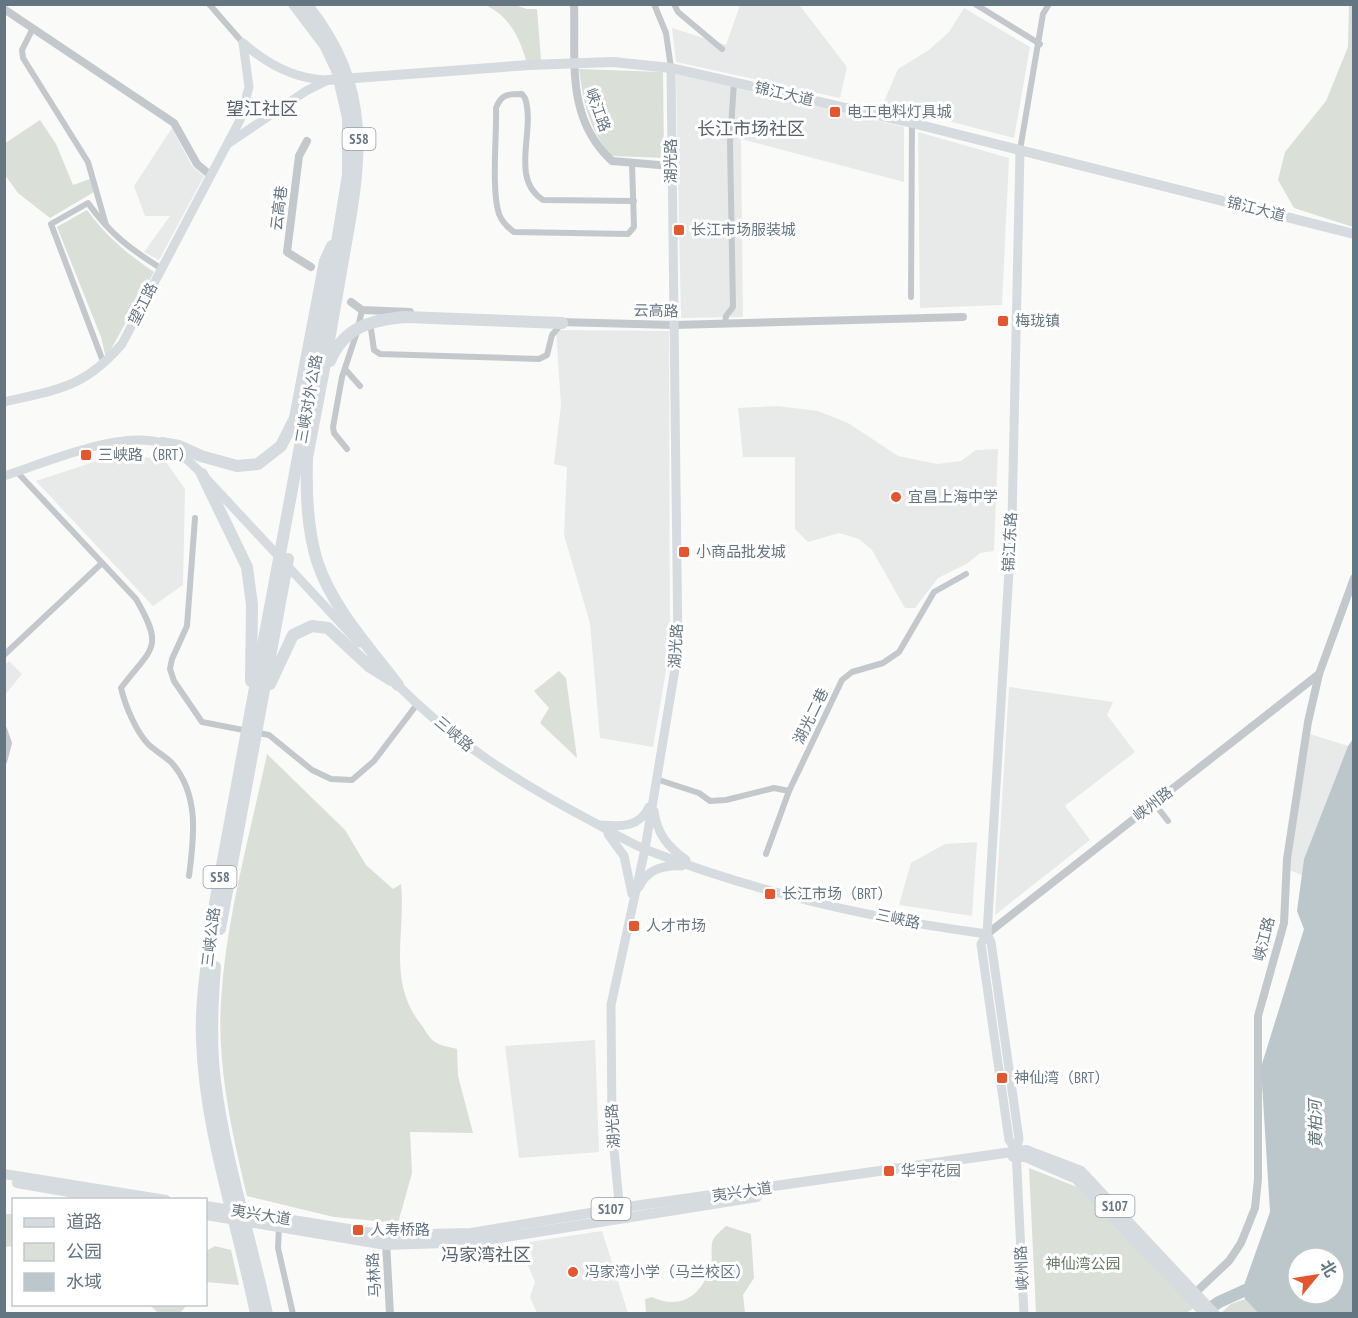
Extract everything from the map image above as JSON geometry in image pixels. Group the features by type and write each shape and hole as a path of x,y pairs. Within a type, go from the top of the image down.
{"highway":[{"name":"S58","path":"294,4 325,45 344,92 350,149 339,232"},
{"name":"三峡对外公路","path":"290,527 306,460 339,284 355,193 359,136 346,72 336,46 306,4"},
{"name":"三峡对外公路","path":"290,527 339,232"},
{"path":"162,443 179,446 201,456 237,466 258,464 282,446 295,418 325,261 339,232"},
{"path":"322,378 334,351 342,340 360,326 385,318 562,322"},
{"path":"306,460 309,521 322,573 351,623 398,685"},
{"path":"202,474 247,567 252,605 256,705"},
{"name":"三峡公路","path":"267,1314 256,1285 226,1160 214,1079 212,1008 222,917 256,705 290,527"},
{"path":"256,705 288,642 301,629 312,626 328,628 370,667 398,685"},
{"name":"三峡公路","path":"256,1285 256,1314"}],"main road":[{"path":"243,43 257,55 304,79 328,80"},
{"name":"望江路","path":"4,402 69,387 104,364 122,344 209,174 240,120 249,87 248,63 243,43"},
{"path":"248,63 257,55"},
{"name":"锦江大道","path":"328,80 529,65 613,62 671,68 912,123 1353,234"},
{"name":"湖光路","path":"620,1213 612,1128 611,1005 645,849 678,651 671,68"},
{"path":"227,144 306,91 328,80"},
{"name":"锦江东路","path":"987,934 1012,521 1020,150"},
{"name":"三峡路","path":"4,476 84,449 130,441 162,443 187,459 202,474 398,685 464,744 551,800 645,849 697,868 806,900 940,928 987,934"},
{"path":"597,824 617,827 633,824 645,816 653,800"},
{"path":"653,800 656,824 663,840 697,868"},
{"path":"597,824 615,841 624,856 633,903"},
{"path":"633,903 640,883 653,870 670,866 697,868"},
{"name":"峡州路","path":"987,934 991,942 1019,1139 1016,1154 1024,1314"},
{"name":"夷兴大道","path":"207,1215 279,1227 386,1240 471,1233 620,1213 782,1187 1016,1154 1038,1153 1081,1171 1194,1297 1215,1314"},
{"path":"4,1174 154,1198"},
{"path":"4,1181 103,1198"},
{"name":"夷兴大道","path":"207,1206 386,1240"},
{"name":"夷兴大道","path":"1194,1297 1204,1314"}],"street":[{"path":"209,4 243,43"},
{"name":"峡江路","path":"574,4 573,75 578,100 599,148 612,160 632,164 671,166"},
{"path":"654,4 666,33 671,68"},
{"path":"674,4 678,12 722,49"},
{"path":"975,4 1040,44"},
{"path":"1020,150 1040,44 1043,14 1049,4"},
{"path":"4,9 174,123 196,164 209,174"},
{"path":"33,28 22,50 23,58 88,162 106,229"},
{"path":"724,324 726,316 733,307 730,143 734,82"},
{"path":"632,164 634,201 634,227 628,234 514,232 506,226 499,213 497,196 496,108 499,99 506,94 522,94 525,99 525,172 528,185 536,196 543,200 634,201"},
{"path":"911,297 912,123"},
{"name":"云高巷","path":"307,141 299,156 287,252 311,267"},
{"path":"104,364 51,224 88,203 106,229 129,249 162,269"},
{"path":"347,449 333,430 345,369 362,310 351,302"},
{"name":"云高路","path":"362,310 548,318 562,322 674,325 963,318"},
{"path":"371,328 374,350 380,354 539,359 547,354 552,335 562,322"},
{"path":"345,369 360,386"},
{"path":"17,472 136,599 150,622 154,640 148,657 121,688 125,703 147,743 172,763 187,789 193,806 193,843 189,876"},
{"path":"195,518 187,626 170,669 179,689 202,722 268,735 312,770 331,779 352,780 374,761 418,703"},
{"path":"4,655 102,563"},
{"name":"湖光二巷","path":"766,854 789,791 842,680 852,672 883,663 899,652 934,592 966,574"},
{"name":"峡江路","path":"1194,1297 1229,1261 1241,1243 1255,1208 1258,1179 1258,1016 1284,923 1287,859 1308,722 1319,674 1353,578"},
{"name":"峡州路","path":"987,934 1319,674"},
{"path":"4,729 9,742 4,762"},
{"path":"657,779 699,793 710,801 726,800 774,788 789,791"},
{"path":"1154,802 1168,821"},
{"path":"279,1227 278,1248 293,1314"},
{"name":"马林路","path":"386,1240 390,1314"}],"shaded area":[{"path":"792,4 801,7 847,67 840,98 676,62 672,28 726,45 740,5"},
{"path":"964,8 1030,47 1014,138 883,104 898,69 929,50 949,32"},
{"path":"676,74 904,127 904,182 741,139 743,317 681,318"},
{"path":"172,128 192,166 204,176 159,260 144,252 170,216 145,216 134,186"},
{"path":"918,132 1009,158 1002,305 920,308"},
{"path":"556,330 669,331 670,647 653,747 600,738 590,623 564,535 567,467 554,464 561,405"},
{"name":"宜昌上海中学","path":"777,406 818,411 848,423 898,456 937,464 961,461 976,450 998,449 994,551 980,553 968,563 938,578 915,608 905,608 872,550 859,539 839,533 808,542 795,529 795,457 743,457 738,408"},
{"path":"147,457 166,462 185,489 183,585 153,606 36,481 100,460"},
{"path":"9,661 22,674 5,695 5,665"},
{"path":"1009,687 1113,702 1107,715 1135,752 1065,806 1090,840 995,915"},
{"path":"1310,734 1348,746 1304,859 1302,875 1289,870"},
{"path":"977,842 972,916 899,905 911,863 945,844"},
{"path":"595,1040 599,1152 519,1158 505,1046"},
{"name":"冯家湾小学（马兰校区）","path":"602,1231 628,1313 537,1313 530,1297 535,1282 527,1263 532,1257 529,1242"}],"green space":[{"path":"485,5 514,5 537,9 541,60 526,60 512,27 500,14"},
{"path":"1349,5 1354,5 1353,227 1294,208 1278,180 1285,152 1326,101 1348,47"},
{"path":"579,69 663,72 664,158 612,156 598,137 588,115"},
{"path":"40,120 56,144 73,185 90,179 94,192 50,218 18,193 5,175 4,144"},
{"path":"87,210 118,244 154,272 106,358 101,337 57,227"},
{"path":"559,671 566,678 577,758 540,723 549,708 534,691"},
{"path":"267,754 345,830 366,865 393,889 401,884 400,958 405,993 412,1010 431,1039 457,1049 458,1076 473,1133 410,1132 412,1173 398,1223 334,1217 247,1196 227,1100 221,1050 221,1001 233,908"},
{"name":"神仙湾公园","path":"1029,1168 1077,1187 1194,1308 1184,1314 1036,1313"},
{"path":"5,1214 12,1214 12,1246 5,1247"},
{"path":"726,1226 751,1234 754,1278 743,1295 745,1313 646,1313 645,1299 652,1297 663,1301 682,1301 697,1291 708,1275 713,1240"},
{"path":"215,1246 231,1250 239,1285 207,1282 207,1250"},
{"path":"1245,1299 1258,1313 1222,1312 1231,1304"},
{"path":"151,1306 186,1306 179,1314 158,1313"}],"water":[{"name":"黄柏河","path":"1353,739 1353,1313 1258,1313 1245,1299 1243,1288 1270,1212 1261,1067 1304,929 1297,911 1304,859 1348,746"}],"waterway":[{"path":"1203,1313 1219,1302 1259,1284"}],"place":[{"name":"电工电料灯具城","path":"835,112"},
{"name":"长江市场服装城","path":"679,230"},
{"name":"梅珑镇","path":"1003,321"},
{"name":"三峡路（BRT）","path":"86,455"},
{"name":"宜昌上海中学","path":"896,497"},
{"name":"小商品批发城","path":"684,552"},
{"name":"长江市场（BRT）","path":"770,894"},
{"name":"人才市场","path":"634,926"},
{"name":"神仙湾（BRT）","path":"1002,1078"},
{"name":"华宇花园","path":"889,1171"},
{"name":"人寿桥路","path":"358,1230"},
{"name":"冯家湾小学（马兰校区）","path":"573,1272"}],"district":[{"name":"望江社区","path":"262,109"},
{"name":"长江市场社区","path":"751,129"},
{"name":"冯家湾社区","path":"486,1255"}]}
